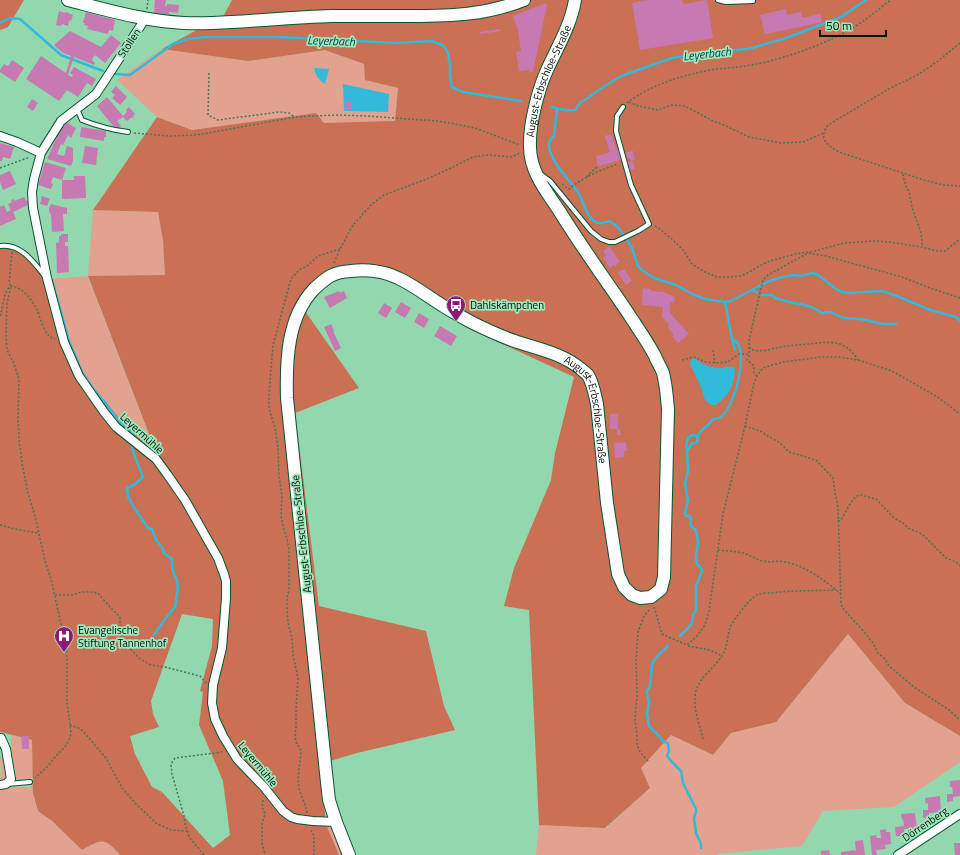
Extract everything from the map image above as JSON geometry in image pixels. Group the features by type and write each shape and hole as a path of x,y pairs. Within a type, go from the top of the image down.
{"main road":[{"name":"Stollen","path":"68,0 145,19 184,23 216,23 331,16 466,15 486,12 524,0"},
{"name":"August-Erbschloe-Straße","path":"349,855 329,800 287,398 288,354 293,328 301,307 316,288 328,277 340,272 359,270 380,272 397,277 415,287 449,310 476,324 508,339 564,357 588,375 594,390 607,504 618,574 624,587 632,595 640,598 651,597 661,589 664,577 668,409 666,388 662,372 647,341 539,181 533,165 530,148 531,132 537,100 546,73 572,14 575,0"}],"street":[{"name":"Stollen","path":"113,67 145,19"},
{"name":"Leyermühle","path":"113,67 96,94 61,121 41,153 34,179 32,192 33,208 47,278 63,338 79,376 90,393 116,427 148,452 159,464 185,500 218,558 226,582 226,598 222,648 213,688 212,703 215,719 223,736 236,759 266,790 283,811 297,819 336,822"},
{"path":"0,136 41,153"},
{"path":"1,738 6,749 10,769 10,779 3,784"},
{"name":"Dörrenberg","path":"901,854 960,814"}],"lane":[{"path":"718,0 726,2 753,1"},
{"path":"535,170 550,181 591,231 601,239 609,242 615,242 649,224 631,185 616,131 617,116 623,107"},
{"path":"77,108 82,120 109,129 128,132"},
{"path":"0,246 6,245 13,247 27,255 47,278"},
{"path":"3,784 30,782"}],"path":[{"path":"623,107 648,90 679,77 707,70 753,65 790,55 814,46 850,30 891,0"},
{"path":"960,43 919,74 887,90 828,125 824,130 823,136 825,142 839,152 902,174 943,185 960,186"},
{"path":"209,73 208,115 218,120 278,112 289,113 295,117"},
{"path":"629,102 638,106 658,110 671,105 685,106 713,121 724,124 749,137 781,143 803,142 824,133"},
{"path":"128,132 146,135 169,136 197,134 295,117 336,115 437,121 475,128 517,144"},
{"path":"336,274 332,267 353,225 372,204 384,195 427,179 473,157 489,155 512,157 530,148"},
{"path":"0,168 41,153"},
{"path":"569,189 575,183 624,161"},
{"path":"587,177 597,167"},
{"path":"902,174 919,226 922,247"},
{"path":"649,224 660,229 674,241 684,251 692,264 717,277 741,276 767,262 844,243 874,241 889,242 937,251 945,251 960,239"},
{"path":"12,248 9,283 11,286 7,303 7,350 19,379 18,417 22,463 28,493 55,595 66,646 67,702 71,733 65,747 48,766 30,782"},
{"path":"757,376 754,373 754,366 747,360 749,354 749,341 763,280 768,275 808,253 873,268 960,298"},
{"path":"0,316 5,294 11,286"},
{"path":"11,286 21,289 30,298 47,333 52,338 63,338"},
{"path":"749,346 750,349 754,351 794,344 839,344 848,348 858,360"},
{"path":"713,350 715,363"},
{"path":"682,360 694,357 706,362 728,362 739,354 749,354"},
{"path":"687,645 696,637 705,625 709,611 723,514 754,383 763,368 784,362 827,357 858,360 892,371 939,398 960,414"},
{"path":"745,426 764,433 789,452 816,460 833,478 838,508 842,607 865,632 878,653 885,659 889,666 914,688 948,710 960,720"},
{"path":"838,521 841,520 856,496 861,495 876,499 894,518 908,528 922,534 946,558 956,562 960,566"},
{"path":"0,525 38,533"},
{"path":"718,550 748,554 762,561 793,564 816,575 841,594"},
{"path":"703,739 695,697 700,683 722,656 727,644 730,627 742,610 756,595 789,591 836,590"},
{"path":"55,595 81,592 98,593 120,617 120,634 122,641 140,659 151,665 200,676 213,688"},
{"path":"648,761 640,752 637,745 635,718 637,695 637,639 640,624 644,616 653,605 662,634 687,645 710,650 722,656"},
{"path":"70,725 81,729 106,758 122,788 156,823 171,830 187,831"},
{"path":"204,855 189,836 184,824 184,816 172,774 171,764 175,758 222,752"},
{"path":"265,855 262,843 262,824 264,814 262,807 266,790"},
{"path":"310,820 311,830 314,836 314,855"}],"shaded area":[{"path":"0,0 24,0 8,27 0,30"},
{"path":"232,0 960,0 960,736 905,703 848,634 776,722 731,733 713,755 671,735 641,768 650,788 605,828 539,825 529,610 504,606 514,568 551,480 555,453 574,377 498,342 459,321 399,283 369,275 339,278 327,284 314,296 305,311 359,388 295,413 319,606 426,631 444,706 455,730 357,753 320,764 326,824 339,855 120,855 110,845 102,842 82,850 52,821 38,811 33,793 32,740 29,739 29,736 21,737 0,732 0,246 19,250 51,279 68,341 84,374 124,424 143,437 149,434 88,276 165,275 163,240 158,212 93,210 157,117 192,130 316,113 324,123 395,121 398,88 365,80 364,64 325,50 248,61 162,49 224,15","holes":["182,614 213,619 212,646 200,691 203,692 199,725 223,781 230,835 213,848 162,792 152,787 135,754 130,736 159,727 153,714 151,701"]},
{"path":"162,49 248,61 325,50 364,64 365,80 398,88 395,122 324,123 316,113 192,130 157,117 117,80"},
{"path":"93,210 158,212 163,240 165,275 88,277 149,435 143,437 124,424 84,374 68,341 51,279 88,276"},
{"path":"848,634 905,703 960,736 960,762 894,807 823,811 802,846 718,855 536,855 539,825 606,828 650,788 641,768 671,735 713,755 731,733 776,722"},
{"path":"11,735 21,737 22,749 29,749 29,739 32,740 33,777 28,780 14,780 15,769 11,763"},
{"path":"0,756 5,763 7,777 0,782 1,777"},
{"path":"33,784 33,793 38,811 52,821 82,850 102,842 110,845 120,855 0,855 0,788 29,788"},
{"path":"326,824 332,825 344,855 339,855"}],"water":[{"path":"314,68 329,69 325,84 315,73"},
{"path":"343,84 389,94 388,112 344,111"},
{"path":"694,358 711,367 735,368 732,385 727,395 716,405 711,405 705,400 690,364 691,360"}],"building":[{"path":"155,0 166,0 165,6 167,6 167,4 179,5 178,13 169,12 169,14 154,14"},
{"path":"648,0 682,0 683,4 707,0 713,38 640,50 632,3"},
{"path":"545,3 547,5 533,72 529,72 529,70 519,71 516,52 521,51 518,31 513,16"},
{"path":"786,9 787,15 801,12 802,18 820,14 822,22 765,34 760,15"},
{"path":"59,11 73,15 71,21 69,20 68,26 62,24 61,26 56,25"},
{"path":"86,12 115,20 113,31 109,30 108,34 87,29 88,26 84,25 85,23 83,23"},
{"path":"500,29 500,31 480,34 480,32"},
{"path":"70,31 101,47 111,35 121,43 105,63 95,55 92,60 95,63 94,65 74,57 68,75 72,77 73,75 70,73 74,67 96,79 92,86 87,83 78,97 67,90 59,101 26,79 41,56 66,73 71,56 63,53 54,45"},
{"path":"12,60 24,68 15,82 0,72 4,64 8,66"},
{"path":"116,86 127,97 120,105 112,98 115,95 111,92"},
{"path":"107,97 123,116 129,107 135,114 133,116 134,117 127,121 123,117 117,121 121,126 117,129 115,126 114,127 97,106"},
{"path":"32,99 38,103 33,111 27,107"},
{"path":"346,102 352,102 352,109 346,109"},
{"path":"64,122 76,128 71,138 68,135 63,145 61,144 57,154 64,156 67,146 73,148 73,160 71,166 47,159"},
{"path":"81,127 106,131 104,141 80,137"},
{"path":"611,134 617,150 619,150 621,160 598,166 596,156 610,152 605,136"},
{"path":"0,143 14,147 10,159 3,157 2,161 0,161"},
{"path":"85,146 98,148 96,165 82,163"},
{"path":"633,151 635,160 631,161 629,157 627,158 626,152"},
{"path":"632,161 635,169 629,170 626,162"},
{"path":"45,162 66,168 62,180 53,177 51,189 38,185"},
{"path":"10,171 16,184 3,190 0,182 0,175"},
{"path":"74,176 85,176 86,198 62,199 62,180 74,180"},
{"path":"42,196 50,199 47,206 40,204"},
{"path":"24,197 26,201 29,200 30,204 13,212 16,219 0,226 0,207 4,205 7,212 11,210 8,204 12,202 11,200 14,199 14,201"},
{"path":"51,204 67,208 67,214 63,214 64,231 52,232 51,215 49,211"},
{"path":"61,234 68,234 68,242 65,242 65,246 68,246 69,272 57,273 56,243 59,242 59,236 61,236"},
{"path":"609,246 620,262 616,264 617,265 615,267 614,265 610,268 603,258 606,256 603,251"},
{"path":"624,269 632,281 626,285 618,273"},
{"path":"643,288 651,289 651,291 664,292 675,297 674,303 670,302 670,313 689,334 678,343 672,336 674,335 669,329 669,324 662,317 663,307 642,305"},
{"path":"339,291 340,293 344,291 347,298 330,308 324,297"},
{"path":"401,302 411,308 405,318 395,312"},
{"path":"384,303 392,308 386,318 378,313"},
{"path":"419,313 429,319 424,328 414,322"},
{"path":"331,324 341,348 335,351 324,327"},
{"path":"440,326 457,336 451,346 434,336"},
{"path":"610,414 618,414 618,429 620,429 621,435 617,435 617,429 610,429"},
{"path":"626,442 627,451 624,451 624,457 615,458 614,443"},
{"path":"21,736 29,736 29,749 22,749"},
{"path":"960,780 960,796 953,797 953,801 947,802 947,794 953,794 952,787 950,787 950,781"},
{"path":"940,796 941,812 929,813 929,817 923,818 923,810 928,810 928,803 926,804 925,798"},
{"path":"915,813 917,829 904,829 905,836 896,836 895,827 904,826 901,814"},
{"path":"886,829 886,832 890,832 891,844 885,845 886,849 876,850 877,855 872,855 870,836 876,835 877,838 881,838 880,830"},
{"path":"863,840 865,855 841,855 841,852 856,851 855,841"},
{"path":"954,843 960,843 960,855 955,855"},
{"path":"829,850 830,855 821,855 821,851"}],"waterway":[{"name":"Leyerbach","path":"552,107 563,110 575,110 581,102 621,76 672,58 708,52 748,49 786,38 841,17 866,0"},
{"name":"Leyerbach","path":"0,23 10,18 20,19 61,55 103,71"},
{"name":"Leyerbach","path":"115,74 130,75 173,44 188,39 206,37 279,37 396,43 432,41 444,46 448,53 452,87 463,92 521,101"},
{"path":"557,109 554,136 550,139 549,144 554,160 579,194 591,218 599,223 609,221 617,226 632,248 638,266 654,278 676,285 705,299 725,302 731,301 767,282 782,277 794,275 801,276 812,273 817,274 842,292 882,291 930,310 956,317 960,321"},
{"path":"52,280 69,341 82,372 114,415 131,431 132,434"},
{"path":"752,290 758,293"},
{"path":"762,295 772,295 775,298 814,308 822,313 831,312 843,318 861,319 883,324 896,324"},
{"path":"680,636 692,623 693,615 696,610 696,586 702,571 697,564 696,555 698,543 696,530 691,526 691,519 689,516 686,516 685,514 688,500 685,484 688,471 687,452 691,444 697,442 700,432 713,419 717,419 725,413 734,394 740,370 740,349 737,342 732,339 725,302"},
{"path":"732,339 735,350"},
{"path":"688,449 686,446 688,438 692,435 697,436"},
{"path":"132,446 143,477 134,485 127,488 128,496 148,528 152,529 156,540 162,547 164,553 172,559 172,567 178,587 175,607 154,635"},
{"path":"668,646 657,656 652,664 650,686 647,691 649,701 647,714 649,726 664,742 668,743 669,751 667,756 681,771 683,783 696,809 694,818 696,833 701,844 701,848"}],"place":[{"name":"Dahlskämpchen","path":"456,322"},
{"name":"Evangelische Stiftung Tannenhof","path":"64,653"}]}
